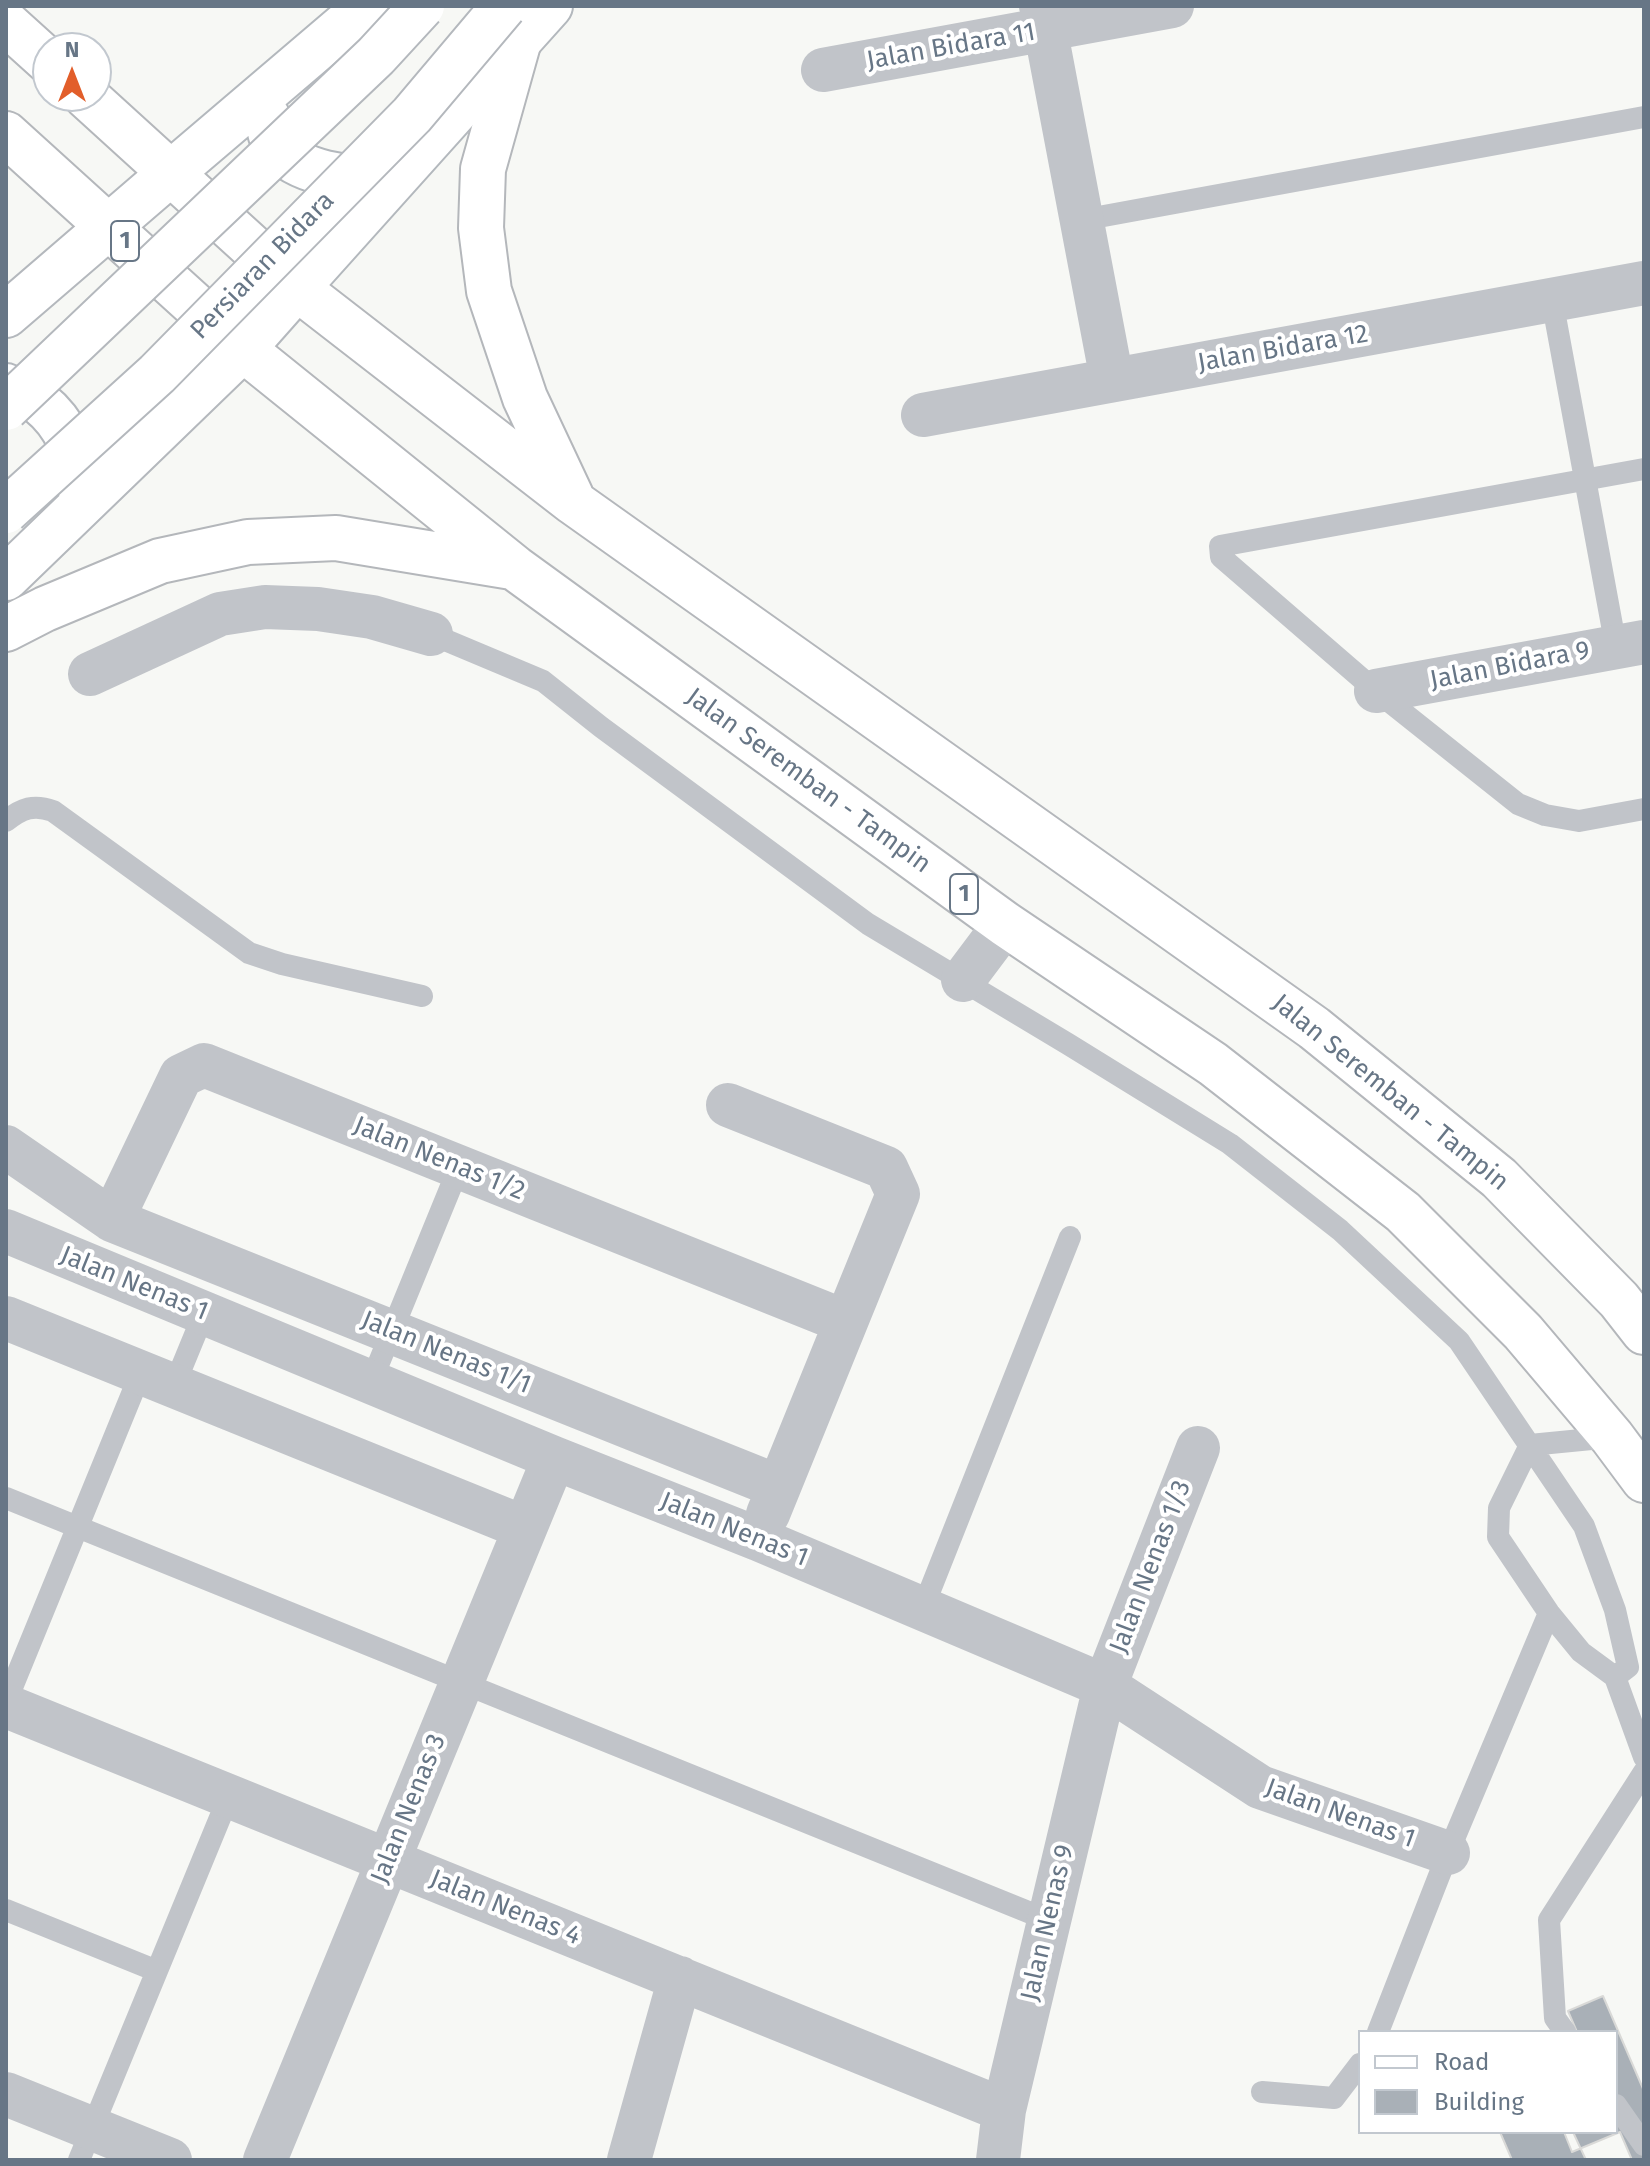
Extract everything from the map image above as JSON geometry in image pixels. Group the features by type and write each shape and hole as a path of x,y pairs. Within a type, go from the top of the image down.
{"main road":[{"path":"6,315 367,6"},
{"path":"6,408 376,56 422,6"},
{"name":"Persiaran Bidara","path":"6,511 168,363 412,115 511,25 550,6"},
{"path":"6,23 32,47"},
{"path":"511,25 483,169 481,228 489,291 525,398 573,502"},
{"name":"Persiaran Bidara","path":"6,578 243,349 410,163 511,25"},
{"path":"270,88 267,113 273,144 293,162 326,174 372,177 410,163"},
{"name":"Jalan Seremban - Tampin","path":"104,112 297,288 573,502 1314,1028 1499,1178 1619,1300 1644,1332"},
{"name":"1","path":"6,134 243,349"},
{"name":"Jalan Seremban - Tampin","path":"243,349 515,568 1005,924 1213,1064 1403,1212 1523,1332 1612,1437 1644,1480"},
{"path":"6,386 40,403 66,432 80,472 77,510"},
{"path":"6,629 45,609 160,561 248,542 336,538 515,568"}],"street":[{"name":"Jalan Bidara 11","path":"823,70 1044,18 1172,6"},
{"path":"1044,18 1112,380"},
{"name":"Jalan Bidara 12","path":"923,415 1644,283"},
{"path":"90,674 220,614 265,607 318,609 372,617 431,634"},
{"name":"Jalan Bidara 9","path":"1376,691 1630,644"},
{"path":"963,980 1005,924"},
{"name":"Jalan Nenas 1/2","path":"112,1220 181,1076 204,1065 846,1322"},
{"path":"728,1105 886,1168 898,1194 758,1539"},
{"name":"Jalan Nenas 1/1","path":"6,1147 112,1220 779,1487"},
{"path":"14,1234 49,1175"},
{"name":"Jalan Nenas 1","path":"14,1234 554,1458 758,1539 1105,1686 1260,1787 1448,1853"},
{"path":"6,1318 525,1528"},
{"name":"Jalan Nenas 1/3","path":"1105,1686 1198,1448"},
{"name":"Jalan Nenas 3","path":"265,2160 554,1458"},
{"name":"Jalan Nenas 9","path":"998,2160 1004,2110 1105,1686"},
{"name":"Jalan Nenas 4","path":"6,1704 1004,2110"},
{"path":"629,2160 680,1978"},
{"path":"6,2094 85,2144 170,2160"}],"lane":[{"path":"1082,220 1644,117"},
{"path":"1552,300 1585,480 1630,644"},
{"path":"1644,469 1220,546 1221,557 1376,691 1518,804 1545,815 1579,821 1644,809"},
{"path":"431,634 543,681 868,924 1230,1144 1340,1230 1459,1341 1584,1526 1615,1610 1628,1667 1615,1677"},
{"path":"6,821 30,807 53,811 249,953 282,964 422,996"},
{"path":"371,1382 459,1167"},
{"path":"923,1608 1070,1237"},
{"path":"6,1704 78,1527 158,1379 204,1313"},
{"path":"1530,1445 1612,1437"},
{"path":"1530,1445 1499,1508 1498,1537 1549,1613 1581,1652 1615,1677 1644,1757"},
{"path":"6,1498 1048,1920"},
{"path":"1379,2030 1448,1853 1549,1613"},
{"path":"1564,2030 1555,2018 1549,1920 1644,1772"},
{"path":"85,2144 229,1796"},
{"path":"6,1910 157,1971"},
{"path":"1262,2092 1334,2098 1358,2067"},
{"path":"1618,2108 1644,2145"}],"building":[{"path":"1603,1996 1618,2030 1576,2030 1568,2011"},
{"path":"1618,2031 1644,2091 1644,2160 1632,2160 1620,2132"},
{"path":"1501,2134 1574,2134 1586,2160 1512,2160"},
{"path":"1565,2134 1615,2134 1572,2152"}]}
